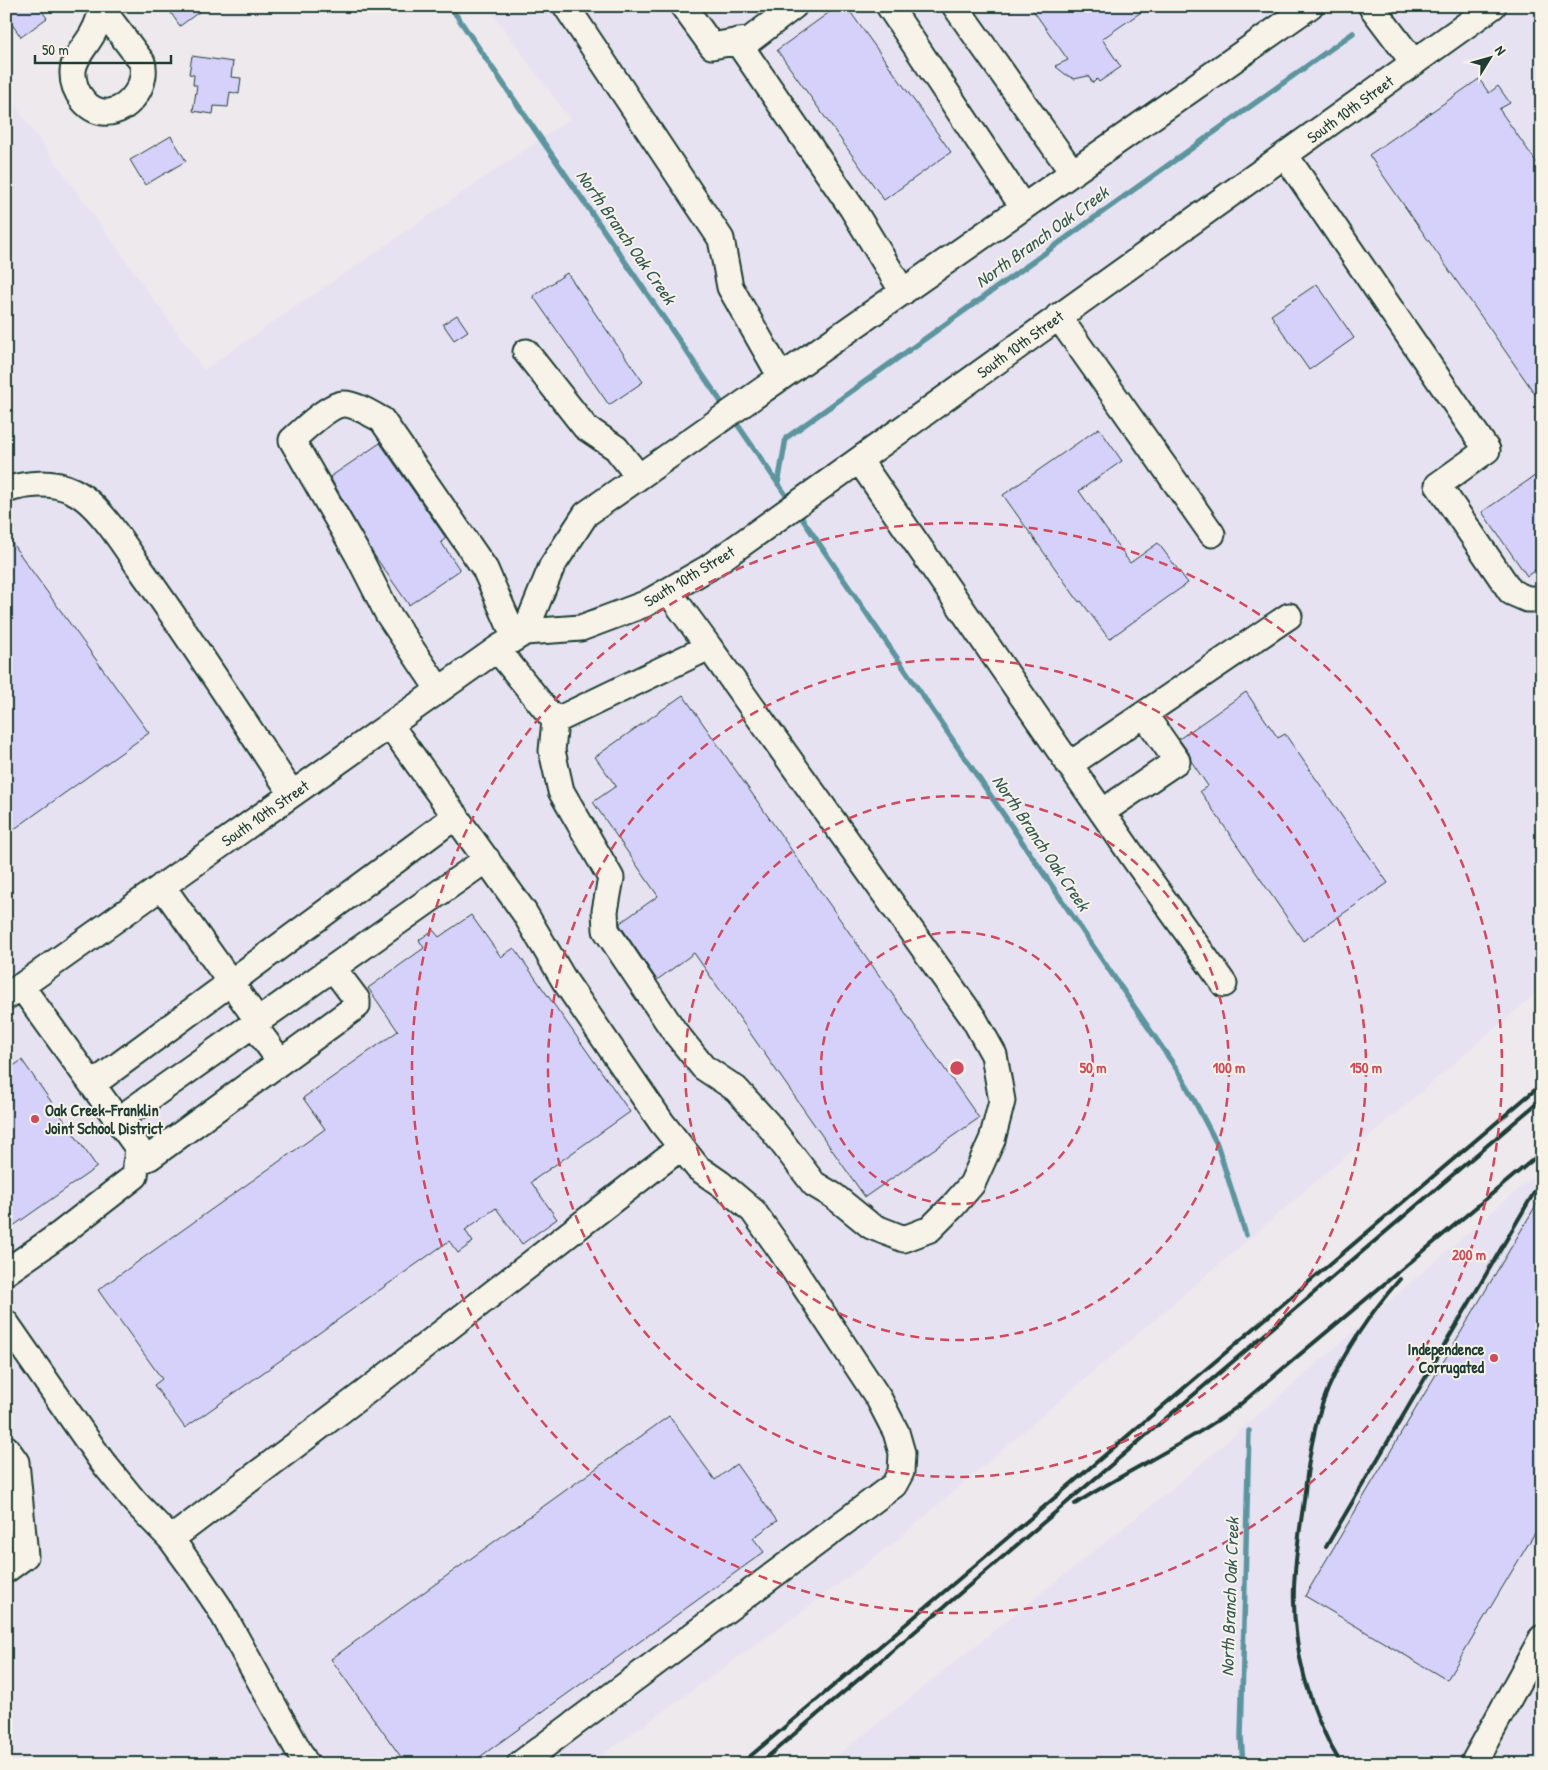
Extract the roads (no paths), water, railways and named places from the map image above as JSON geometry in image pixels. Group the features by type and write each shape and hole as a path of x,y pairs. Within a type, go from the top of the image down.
{"street":[{"path":"566,6 721,239 730,287 781,377"},
{"path":"683,6 712,46 751,38 794,6"},
{"path":"889,6 1023,207"},
{"path":"955,6 1073,173"},
{"path":"1371,6 1414,63"},
{"name":"South 10th Street","path":"14,991 512,640 581,628 645,604 708,568 1493,6"},
{"path":"512,640 552,566 586,514 1073,173 1306,7"},
{"path":"737,41 852,208 903,292"},
{"path":"1285,155 1487,450 1438,484 1511,592 1527,599 1542,599"},
{"path":"1058,316 1212,534"},
{"path":"526,352 585,427 616,448 639,477"},
{"path":"439,690 388,614 358,556 292,440 323,414 343,404 364,409 382,420 485,569 512,640 555,721 552,751 561,791 611,878 605,910 606,930 674,1032 703,1067 736,1089 767,1123 814,1184 834,1196 871,1226 904,1239 930,1228 952,1208 972,1184 992,1140 1002,1102 994,1055 974,1019 668,591"},
{"path":"859,460 1102,812 1224,984"},
{"path":"6,490 33,484 55,485 74,491 100,512 171,611 292,794"},
{"path":"1070,765 1289,616"},
{"path":"555,721 709,647"},
{"path":"1102,812 1177,761 1144,714"},
{"path":"390,725 488,859 524,912 564,980 681,1147 698,1168 721,1184 753,1211 782,1252 879,1399 896,1432 902,1453 901,1472 894,1485 520,1764"},
{"path":"93,1084 456,816"},
{"path":"118,1120 488,859"},
{"path":"162,886 230,982 280,1061"},
{"path":"136,1163 150,1157 357,1006 357,1000 334,968"},
{"path":"6,1272 59,1235 135,1176 138,1148 93,1084 14,991"},
{"path":"171,1539 367,1391 681,1147"},
{"path":"6,1323 101,1460 135,1502 171,1539 219,1607 306,1764"},
{"path":"6,1448 16,1462 25,1556 6,1570"},
{"path":"1473,1764 1542,1638"}],"waterway":[{"name":"North Branch Oak Creek","path":"450,6 726,409"},
{"name":"North Branch Oak Creek","path":"778,484 786,438 1353,33"},
{"name":"North Branch Oak Creek","path":"733,418 790,501"},
{"name":"North Branch Oak Creek","path":"797,511 1182,1077 1217,1144 1246,1235"},
{"name":"North Branch Oak Creek","path":"1243,1764 1241,1737 1249,1431"}],"railway":[{"path":"741,1764 1542,1084"},
{"path":"759,1764 1542,1099"},
{"path":"1075,1504 1198,1433 1237,1407 1542,1152"},
{"path":"1326,1547 1542,1179"},
{"path":"1341,1764 1320,1723 1305,1678 1300,1656 1294,1610 1297,1554 1309,1458 1323,1402 1335,1374 1351,1345 1369,1318 1400,1279"}],"place":[{"name":"Oak Creek-Franklin Joint School District","path":"35,1119"},
{"name":"Independence Corrugated","path":"1494,1358"}]}
